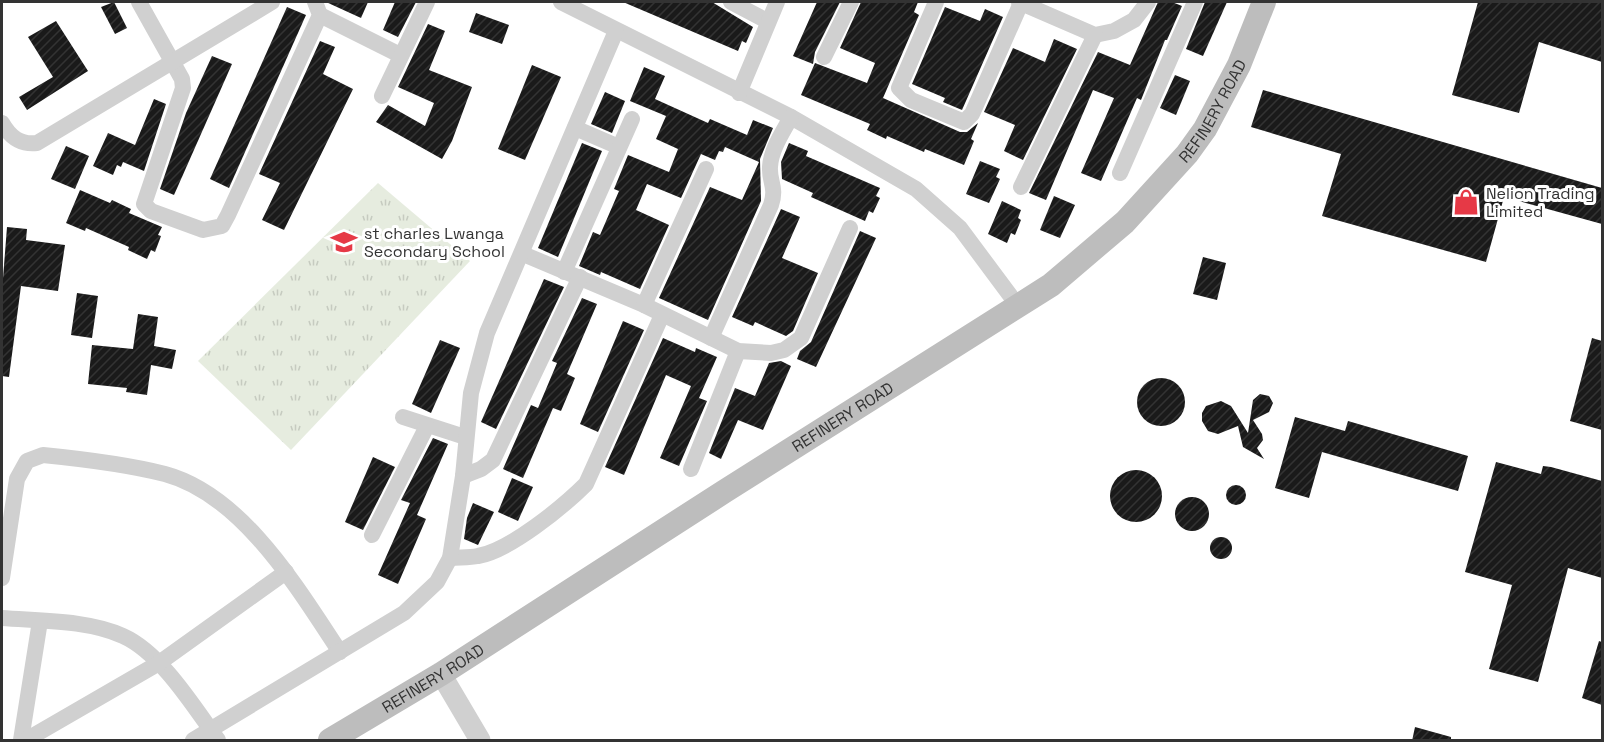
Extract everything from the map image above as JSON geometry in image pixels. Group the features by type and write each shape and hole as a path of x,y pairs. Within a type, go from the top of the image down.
{"main road":[{"name":"REFINERY ROAD","path":"330,741 441,674 715,497 1052,285 1125,222 1187,154 1205,129 1239,65 1264,2"}],"street":[{"path":"139,2 182,79 182,96 143,199 144,204 151,211 203,230 222,226 228,216 317,8 400,54"},
{"path":"2,123 18,141 25,144 37,143 272,2"},
{"path":"382,96 400,54 427,2"},
{"path":"561,2 791,117 886,170 941,210 983,257 1018,306"},
{"path":"731,2 767,21"},
{"path":"739,93 767,21 777,2"},
{"path":"824,57 851,2"},
{"path":"936,2 899,88 911,100 964,122 976,105 1020,2 1055,8 1095,35 1114,31 1134,20 1148,2"},
{"path":"1120,173 1195,2"},
{"path":"194,741 214,735 404,612 437,582 450,558 463,476 465,438 476,373 487,333 616,31"},
{"path":"1021,187 1095,35"},
{"path":"711,338 771,205 775,186 770,167 777,144 791,117"},
{"path":"463,476 481,469 493,460 572,274 619,147 632,119"},
{"path":"575,128 619,147"},
{"path":"644,305 706,169"},
{"path":"522,254 644,305 738,351 771,353 784,350 801,338 850,228"},
{"path":"450,558 480,556 519,537 566,503 586,484 662,315"},
{"path":"691,469 738,351"},
{"path":"403,417 465,438"},
{"path":"372,535 427,426"},
{"path":"2,578 17,479 27,461 43,455 166,474 206,493 235,514 286,572 340,652"},
{"path":"24,741 159,663 286,572"},
{"path":"2,618 101,628 123,636 159,663 214,735"},
{"path":"24,741 40,621"},
{"path":"441,674 480,741"}],"green space":[{"path":"378,183 470,261 291,450 198,361"}],"building":[{"path":"114,2 127,28 115,34 101,7"},
{"path":"326,2 368,2 361,18"},
{"path":"395,2 416,2 398,37 383,30"},
{"path":"623,2 712,2 753,27 746,43 742,41 738,51"},
{"path":"817,2 840,2 815,52 813,64 793,56"},
{"path":"861,2 918,2 914,12 919,15 883,98 960,132 967,132 978,123 971,139 974,141 964,165 925,149 924,152 887,136 886,139 867,130 870,124 801,95 815,63 867,83 875,63 840,48"},
{"path":"1158,2 1172,2 1182,6 1165,40 1141,100 1137,98 1101,181 1081,173 1114,98 1093,90 1046,200 1029,193 1098,52 1130,65"},
{"path":"1205,2 1227,2 1203,56 1186,49"},
{"path":"1478,2 1602,2 1602,62 1539,42 1519,113 1452,95"},
{"path":"287,7 306,15 229,188 210,179"},
{"path":"945,7 980,21 985,9 1003,17 962,110 943,102 945,98 912,84"},
{"path":"476,13 509,25 502,44 469,32"},
{"path":"56,21 88,71 27,110 19,97 53,77 28,37"},
{"path":"428,24 445,31 429,70 472,87 452,141 442,159 376,122 388,105 425,126 434,103 398,87"},
{"path":"1054,39 1077,49 1023,160 1004,151 1015,125 984,112 1013,48 1045,62"},
{"path":"320,41 335,47 323,74 353,89 284,230 262,220 280,183 259,174"},
{"path":"212,56 232,64 174,195 160,189 186,113"},
{"path":"532,65 561,77 525,160 498,149"},
{"path":"644,67 665,76 655,99 708,123 710,119 747,135 753,120 773,128 760,159 761,201 708,320 659,298 710,187 742,200 759,162 725,147 723,152 719,151 715,160 701,154 681,198 647,184 636,210 669,225 640,289 601,272 600,275 579,266 593,232 600,235 619,191 614,189 628,155 669,172 678,149 656,139 666,116 630,101"},
{"path":"1175,75 1190,81 1176,115 1160,108"},
{"path":"1263,90 1602,188 1602,224 1504,197 1486,262 1322,216 1341,154 1251,127"},
{"path":"605,92 625,101 612,133 591,124"},
{"path":"154,99 166,104 144,171 123,162 121,167 117,165 113,175 93,166 108,133 135,145"},
{"path":"582,143 602,151 558,257 538,248"},
{"path":"789,143 808,151 806,156 880,188 876,196 880,198 873,213 869,211 865,221 811,197 813,193 782,179 781,162"},
{"path":"66,146 89,156 75,189 51,179"},
{"path":"980,161 1000,169 996,177 1000,179 989,203 966,194"},
{"path":"80,190 110,203 112,200 131,209 129,213 162,227 155,252 151,250 147,259 128,250 129,247 86,228 85,231 66,223"},
{"path":"1054,196 1075,205 1060,238 1040,230"},
{"path":"1002,201 1021,210 1018,218 1021,220 1015,235 1011,233 1007,243 988,234"},
{"path":"781,209 800,217 782,258 818,273 793,331 786,336 755,322 753,326 732,317"},
{"path":"7,227 27,229 26,240 65,245 58,291 21,286 9,377 2,376 2,291"},
{"path":"860,231 876,238 816,367 797,359 800,351 811,342"},
{"path":"1203,257 1226,263 1217,300 1193,294"},
{"path":"544,279 564,287 496,429 481,422"},
{"path":"77,293 98,296 92,338 71,335"},
{"path":"582,298 597,304 567,374 575,378 561,411 553,408 523,478 503,469 531,405 538,408 557,363 552,361"},
{"path":"138,314 158,317 154,346 176,350 172,369 151,365 147,395 126,392 127,388 88,384 92,345 133,349"},
{"path":"623,321 644,330 598,432 580,424"},
{"path":"663,338 695,352 696,348 717,357 699,398 707,401 679,466 660,458 691,386 666,375 624,475 605,467"},
{"path":"1592,338 1602,341 1602,430 1570,421"},
{"path":"440,340 460,348 431,413 412,404"},
{"path":"781,361 791,366 763,430 738,420 721,459 709,453 735,388 755,396 769,363"},
{"path":"1156,378 1166,378 1178,385 1185,397 1185,407 1178,419 1166,426 1156,426 1141,415 1137,407 1137,397 1148,382"},
{"path":"1260,394 1269,396 1273,403 1269,412 1253,420 1262,434 1263,440 1257,448 1264,459 1243,447 1238,426 1218,434 1208,431 1202,421 1202,413 1206,406 1221,401 1231,406 1248,433 1253,400"},
{"path":"1295,417 1345,431 1348,421 1468,456 1458,491 1322,452 1309,498 1275,488"},
{"path":"433,438 448,444 417,515 426,519 398,584 378,575 410,503 401,500"},
{"path":"373,457 395,467 363,530 345,522"},
{"path":"1496,462 1541,474 1543,466 1551,467 1602,481 1602,578 1568,568 1538,682 1489,669 1512,585 1465,572"},
{"path":"1136,470 1146,472 1154,478 1160,486 1162,496 1160,506 1154,514 1146,520 1136,522 1126,520 1118,514 1112,506 1110,496 1112,486 1118,478 1126,472"},
{"path":"512,478 533,487 518,521 498,512"},
{"path":"1236,485 1243,488 1246,495 1243,502 1236,505 1229,502 1226,495 1229,488"},
{"path":"1192,497 1204,502 1209,514 1204,526 1192,531 1180,526 1175,514 1180,502"},
{"path":"473,503 494,512 478,545 464,539 467,518"},
{"path":"1221,537 1229,540 1232,548 1229,556 1221,559 1213,556 1210,548 1213,540"},
{"path":"1599,641 1602,642 1602,705 1582,698"},
{"path":"1415,727 1451,737 1451,741 1412,741"}],"place":[{"name":"Nelion Trading Limited","path":"1466,202"},
{"name":"st charles Lwanga Secondary School","path":"344,242"}]}
